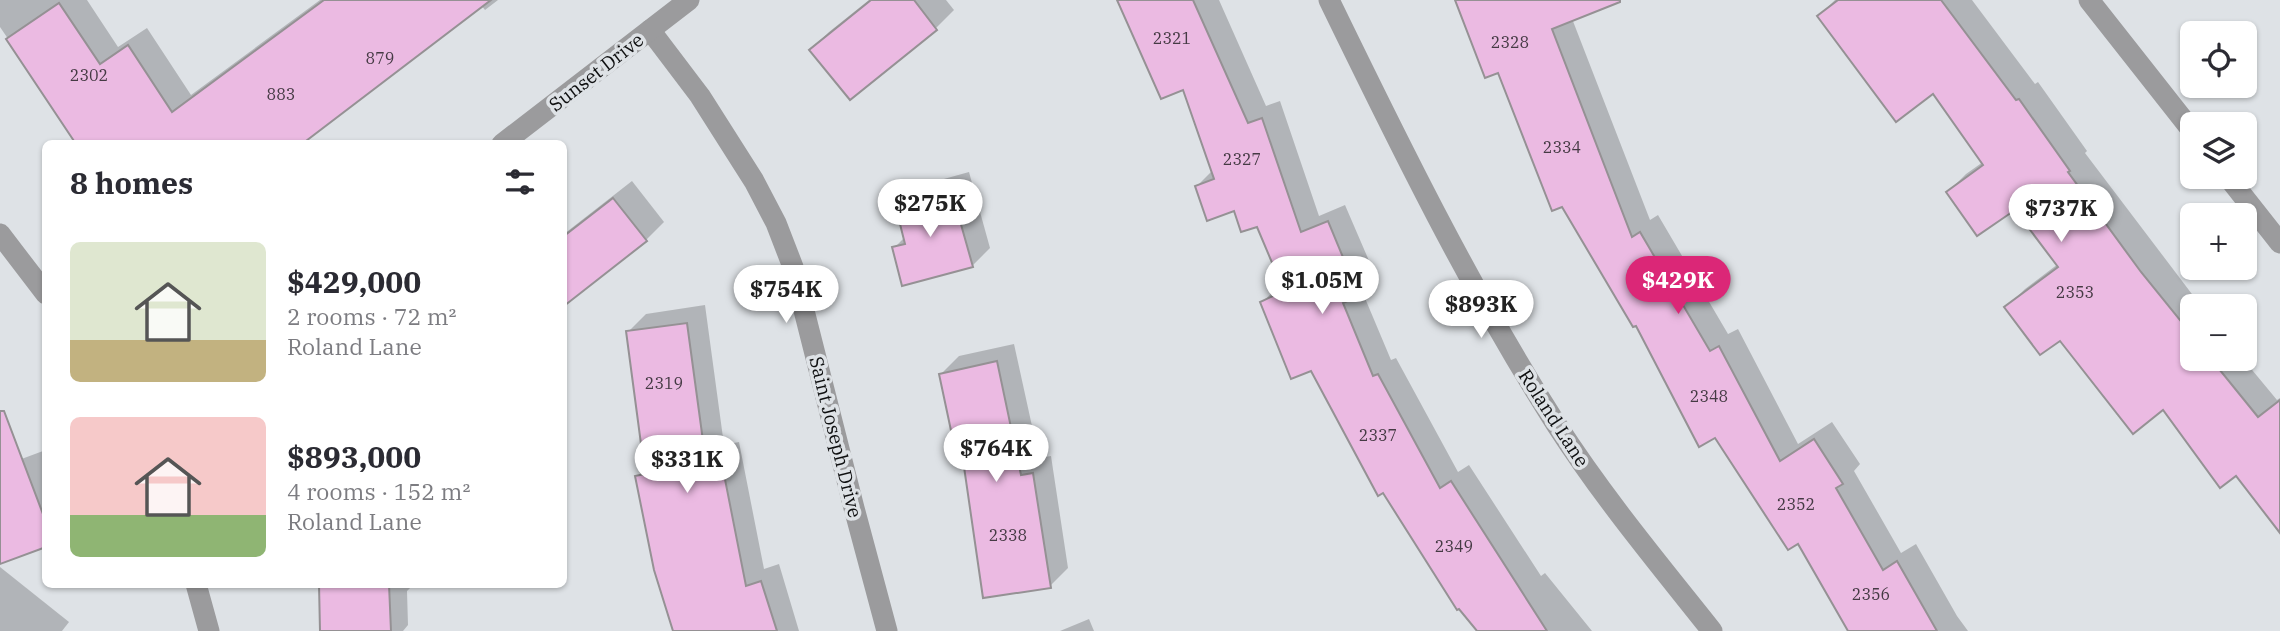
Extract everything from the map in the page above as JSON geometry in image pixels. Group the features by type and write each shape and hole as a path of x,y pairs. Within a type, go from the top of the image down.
{"street":[{"name":"Sunset Drive","path":"507,140 689,0"},
{"name":"Roland Lane","path":"1329,0 1409,165 1517,361 1593,477 1712,631"},
{"path":"2090,0 2180,115"},
{"name":"Saint Joseph Drive","path":"650,30 707,107 754,181 776,223 793,267 887,631"},
{"path":"2237,189 2280,243"},
{"path":"0,234 42,289"},
{"path":"197,588 209,631"}],"building":[{"path":"324,0 491,0 307,140 73,140 6,39 59,3 100,64 128,45 172,112"},
{"path":"871,0 914,0 937,30 850,100 809,50"},
{"path":"1117,0 1193,0 1248,123 1262,118 1301,232 1328,221 1359,296 1343,303 1373,376 1378,374 1440,488 1451,481 1547,631 1477,631 1459,609 1457,610 1383,493 1378,496 1311,371 1291,379 1260,302 1284,291 1257,227 1241,232 1234,211 1207,221 1195,186 1214,179 1183,90 1161,99"},
{"path":"1455,0 1620,0 1552,29 1632,237 1640,232 1710,351 1719,346 1780,461 1814,439 1843,484 1836,488 1883,570 1897,561 1937,631 1848,631 1798,544 1788,550 1715,438 1699,447 1636,326 1633,327 1562,207 1552,211 1498,73 1485,78"},
{"path":"1838,0 1941,0 2016,100 2019,99 2070,171 2068,172 2141,272 2180,320 2180,371 2221,371 2258,417 2280,400 2280,533 2236,476 2220,488 2163,410 2133,434 2060,341 2040,355 2004,307 2058,267 2015,210 1977,236 1946,192 1983,165 1933,94 1896,122 1817,16"},
{"path":"951,189 973,267 902,286 892,247 905,244 895,204"},
{"path":"613,198 647,241 567,304 567,234"},
{"path":"687,323 706,463 721,459 746,586 761,581 777,631 673,631 654,570 635,476 645,474 626,331"},
{"path":"997,361 1021,475 1033,473 1051,588 983,598 962,453 956,454 939,374"},
{"path":"0,411 4,411 42,511 42,548 0,564"},
{"path":"319,588 389,588 391,631 320,631"}]}
